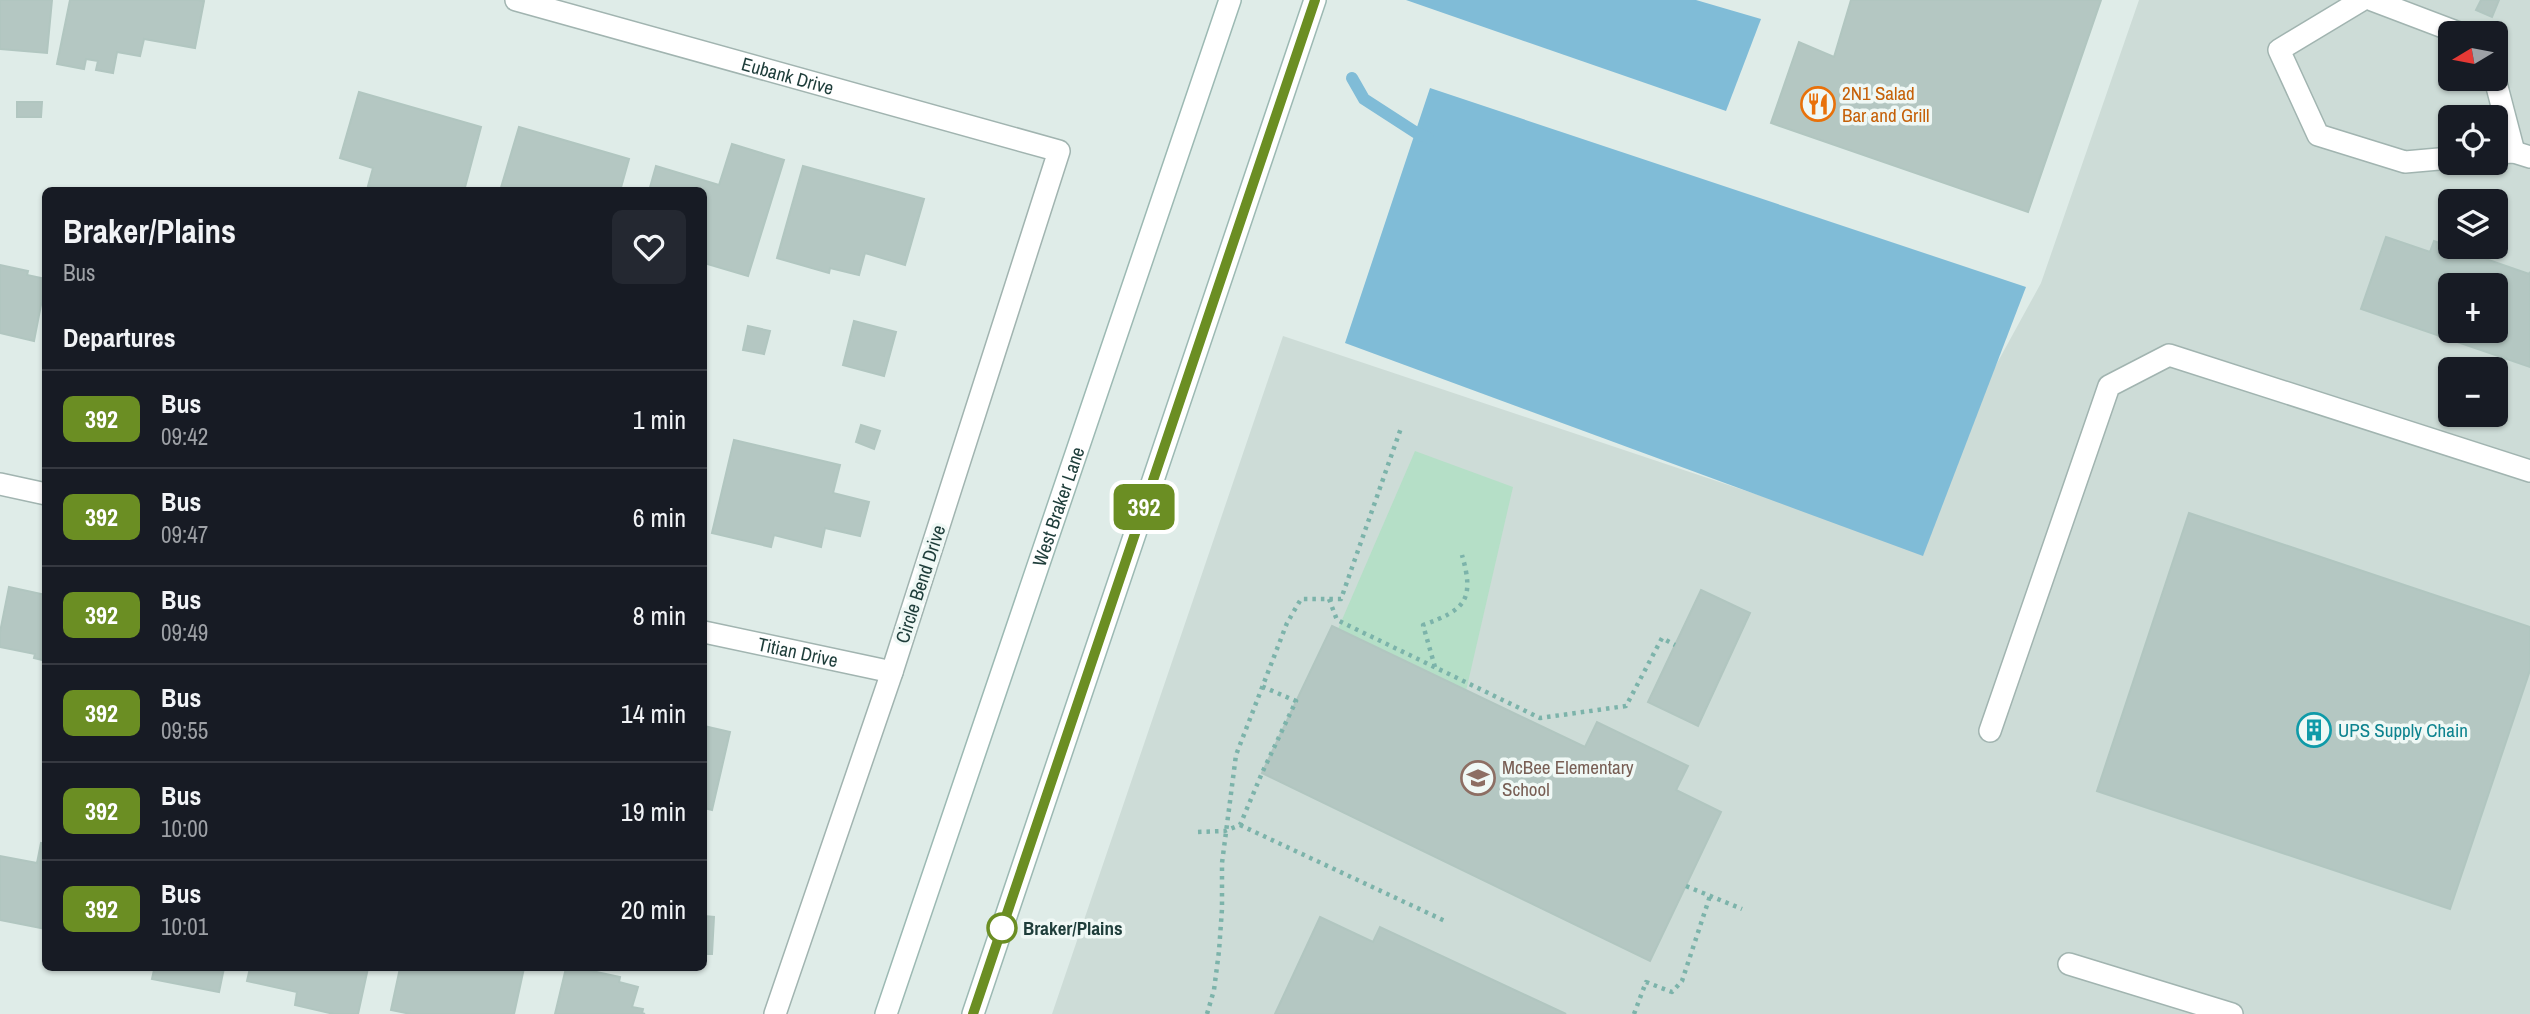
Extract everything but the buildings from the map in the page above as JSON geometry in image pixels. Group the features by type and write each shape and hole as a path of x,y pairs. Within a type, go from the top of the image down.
{"main road":[{"name":"Eubank Drive","path":"516,0 1059,151"},
{"name":"West Braker Lane","path":"886,1014 1230,0"},
{"path":"973,1014 1315,0"},
{"path":"2362,0 2279,50 2318,135 2405,162 2438,159"},
{"path":"2372,0 2438,25"},
{"path":"2498,91 2513,154"},
{"name":"Circle Bend Drive","path":"775,1014 892,671 1059,151"},
{"path":"1990,731 2109,386 2169,355 2530,471"},
{"path":"0,484 42,493"},
{"name":"Titian Drive","path":"707,633 892,671"},
{"path":"2069,964 2232,1014"}],"path":[{"path":"1207,1014 1214,990 1219,951 1222,863 1236,755 1287,623 1301,599 1341,599 1401,428"},
{"path":"1435,668 1423,625 1448,616 1463,604 1469,580 1462,555"},
{"path":"1329,599 1337,620 1540,718 1626,706 1662,638 1675,645"},
{"path":"1198,832 1225,831 1240,825 1296,701 1261,686"},
{"path":"1240,825 1445,921"},
{"path":"1686,886 1742,909"},
{"path":"1634,1014 1646,982 1672,992 1682,981 1710,896"}],"shaded area":[{"path":"2139,0 2530,0 2530,1014 1052,1014 1283,336 1899,542 2041,283"}],"green space":[{"path":"1415,451 1513,487 1466,691 1338,629"}],"water":[{"path":"1406,0 1696,0 1761,19 1726,111"},
{"path":"1430,88 2026,287 1923,556 1345,343"}],"waterway":[{"path":"1352,78 1364,99 1428,138"}],"bus line":[{"name":"392","path":"973,1014 1315,0"}],"place":[{"name":"2N1 Salad Bar and Grill","path":"1818,104"},
{"name":"UPS Supply Chain","path":"2314,730"},
{"name":"McBee Elementary School","path":"1478,778"},
{"name":"Braker/Plains","path":"1002,928"}]}
